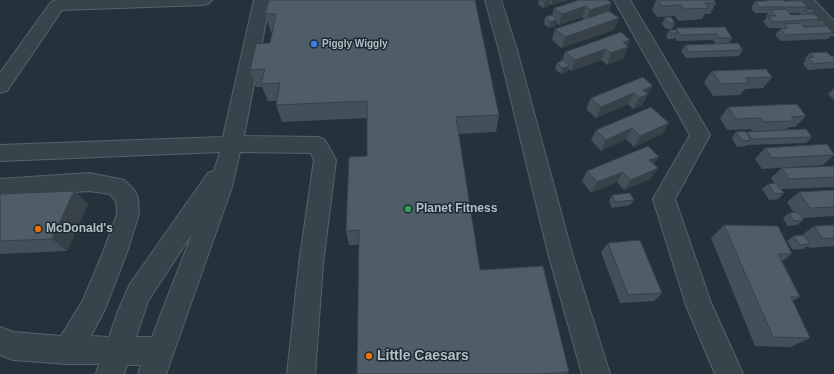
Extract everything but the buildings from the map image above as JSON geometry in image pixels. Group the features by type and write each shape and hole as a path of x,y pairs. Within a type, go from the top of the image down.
{"street":[{"path":"0,87 57,5 204,0"},
{"path":"0,341 13,346 68,350 114,362 156,363 218,198 230,152 262,0"},
{"path":"493,0 508,50 560,253 596,374"},
{"path":"622,0 700,135 664,199 699,305 729,374"},
{"path":"805,0 834,30"},
{"path":"0,153 230,152 318,145 325,160 311,264 301,374"},
{"path":"114,362 131,311 139,293 230,152"},
{"path":"0,188 89,182 116,186 127,198 128,214 114,255 92,309 68,350"}],"place":[{"name":"Piggly Wiggly","path":"314,44"},
{"name":"Planet Fitness","path":"408,209"},
{"name":"McDonald's","path":"38,229"},
{"name":"Little Caesars","path":"369,356"}]}
